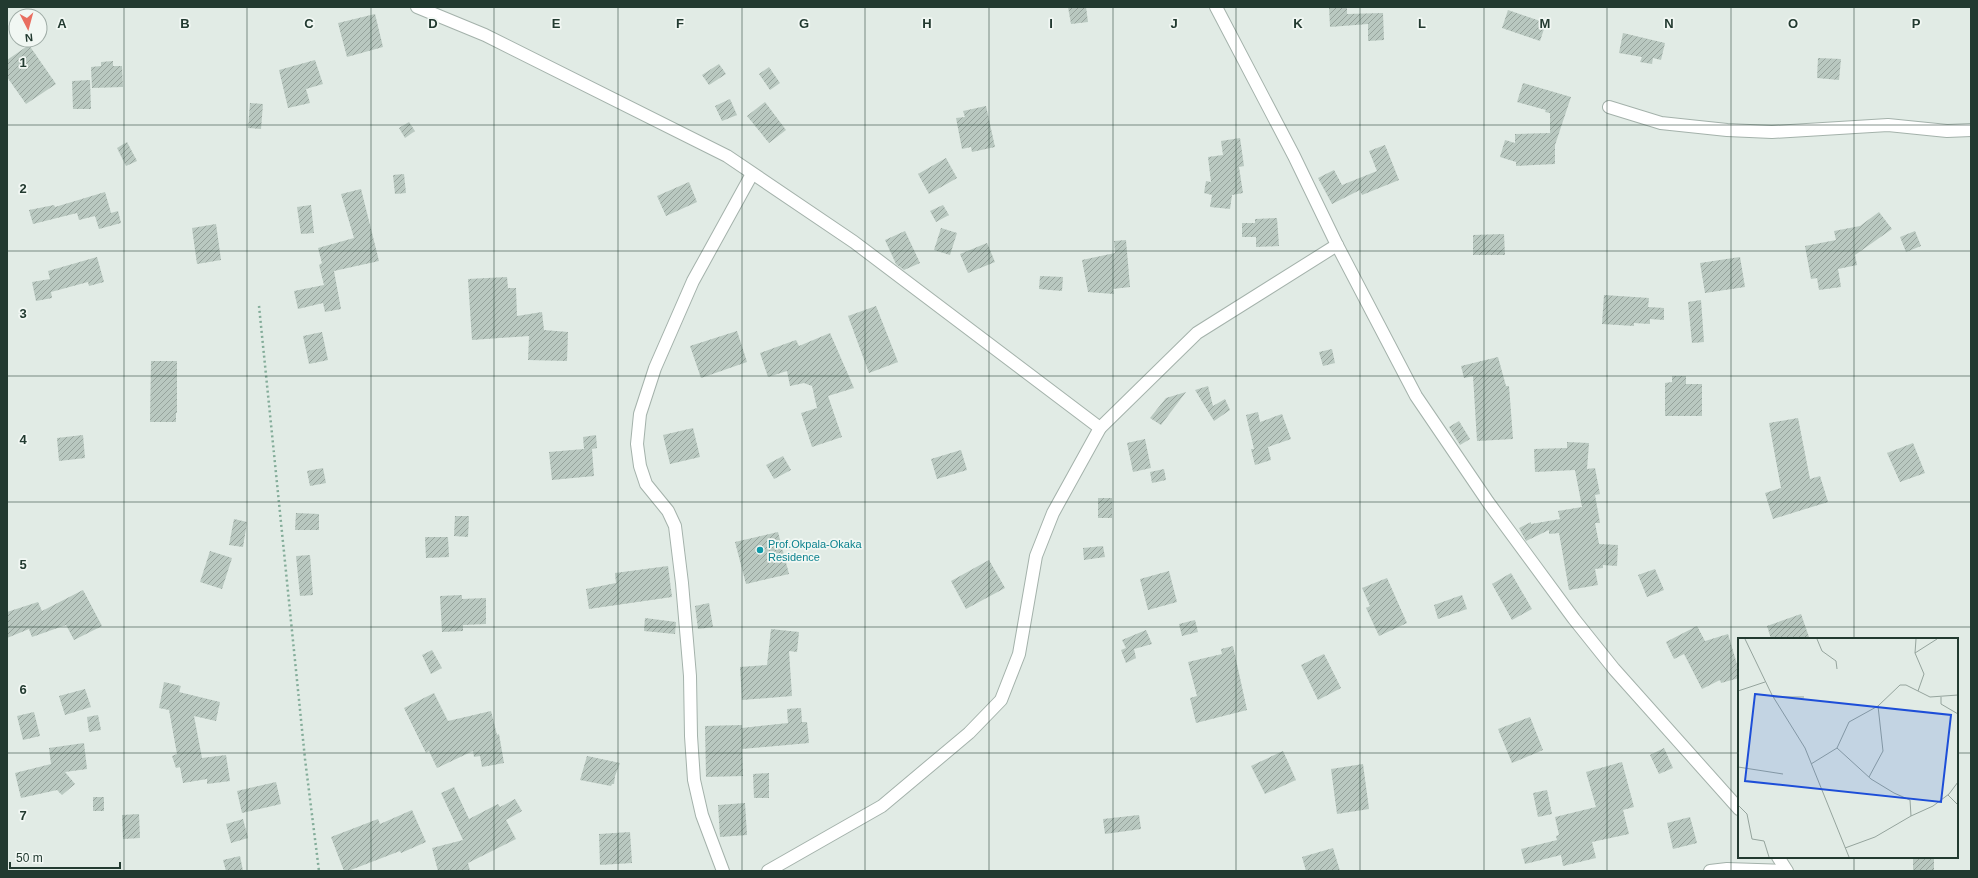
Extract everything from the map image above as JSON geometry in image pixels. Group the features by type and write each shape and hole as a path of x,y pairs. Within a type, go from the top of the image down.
{"street":[{"path":"417,7 485,35 726,156 854,242 1100,428"},
{"path":"1216,7 1294,156 1337,245 1416,396 1488,502 1574,619 1610,663 1738,808"},
{"path":"1609,107 1661,123 1720,130 1772,132 1888,125 1947,131 1971,130"},
{"path":"723,871 702,815 694,780 691,736 690,676 682,583 675,526 668,511 646,484 640,466 637,444 640,414 655,368 693,281 752,174"},
{"path":"768,871 882,806 969,733 1002,700 1019,654 1036,556 1053,513 1100,428 1197,333 1337,245"},
{"path":"1779,858 1786,871"},
{"path":"1710,871 1726,869 1786,871"}],"path":[{"path":"259,306 305,759 319,871"}],"building":[{"path":"1068,7 1086,7 1088,22 1071,24"},
{"path":"1329,7 1347,7 1347,14 1383,13 1384,40 1368,41 1368,24 1330,27"},
{"path":"1508,10 1546,23 1540,41 1502,28"},
{"path":"375,14 383,47 347,57 338,23"},
{"path":"1623,33 1665,43 1661,60 1653,58 1652,64 1640,62 1642,57 1619,53"},
{"path":"25,48 31,48 56,84 26,104 7,77 7,60"},
{"path":"1818,58 1841,59 1839,80 1817,78"},
{"path":"315,60 323,84 306,89 310,103 288,108 279,70"},
{"path":"113,61 113,66 122,66 123,87 92,88 91,67 101,66 101,62"},
{"path":"719,64 726,74 709,85 702,75"},
{"path":"769,67 780,83 770,90 759,74"},
{"path":"90,80 91,109 73,109 72,81"},
{"path":"1523,83 1571,97 1555,145 1555,164 1516,166 1516,162 1500,157 1505,140 1515,143 1515,134 1550,133 1550,113 1545,112 1546,110 1517,102"},
{"path":"730,99 737,115 722,121 715,106"},
{"path":"765,102 786,130 769,143 747,116"},
{"path":"250,103 263,104 261,129 248,128"},
{"path":"986,106 995,147 972,152 971,147 962,149 956,118 965,117 963,111"},
{"path":"409,122 415,131 405,138 399,128"},
{"path":"1240,138 1244,166 1239,167 1243,193 1232,195 1230,209 1210,207 1212,195 1204,193 1206,181 1211,182 1208,157 1223,155 1221,141"},
{"path":"127,142 137,161 126,166 117,148"},
{"path":"1385,145 1399,180 1362,195 1360,190 1332,204 1318,178 1334,170 1342,185 1377,171 1369,151"},
{"path":"946,158 957,178 929,194 918,174"},
{"path":"404,174 406,193 395,194 393,175"},
{"path":"689,182 697,202 666,216 657,196"},
{"path":"361,189 379,261 334,271 341,309 325,312 323,303 298,309 294,291 324,285 319,265 322,263 318,248 354,238 341,194"},
{"path":"105,192 111,213 118,211 121,223 99,229 95,216 79,220 77,213 33,224 29,210 54,205 55,207"},
{"path":"311,205 314,233 301,234 297,207"},
{"path":"943,205 949,215 936,222 930,211"},
{"path":"1879,212 1892,229 1855,255 1857,265 1838,269 1841,287 1819,290 1817,278 1811,279 1805,246 1836,240 1834,231 1860,226"},
{"path":"1277,218 1279,246 1256,247 1256,237 1242,237 1242,223 1255,223 1255,219"},
{"path":"216,224 221,260 197,264 192,228"},
{"path":"941,228 957,233 950,255 934,250"},
{"path":"905,231 920,263 904,270 896,264 885,240"},
{"path":"1915,231 1921,246 1906,252 1900,237"},
{"path":"1504,234 1505,255 1473,255 1473,235"},
{"path":"1126,240 1130,287 1113,289 1114,294 1088,292 1082,260 1115,253 1114,241"},
{"path":"987,243 995,262 968,273 960,254"},
{"path":"97,257 104,282 89,286 88,282 51,292 52,298 36,301 32,282 50,279 48,271"},
{"path":"1740,257 1745,287 1705,293 1700,263"},
{"path":"1040,276 1063,277 1062,291 1039,289"},
{"path":"507,277 508,288 516,288 517,316 542,312 544,330 568,332 567,361 528,360 529,336 472,340 468,279"},
{"path":"1604,295 1649,298 1648,307 1664,308 1664,320 1650,319 1650,324 1634,323 1634,326 1602,324"},
{"path":"1701,300 1704,342 1692,343 1688,302"},
{"path":"876,306 898,362 869,373 848,316"},
{"path":"737,331 747,362 701,378 690,346"},
{"path":"322,332 328,360 309,364 303,336"},
{"path":"830,333 854,388 828,396 842,437 812,447 801,413 817,408 812,386 804,383 790,386 787,371 768,377 760,353 796,340 799,346"},
{"path":"1332,349 1335,363 1323,366 1319,352"},
{"path":"1498,357 1506,386 1509,386 1513,439 1477,441 1473,376 1464,378 1461,366"},
{"path":"151,361 177,361 176,422 150,422"},
{"path":"1672,376 1686,376 1686,384 1702,384 1702,416 1665,416 1665,383 1672,382"},
{"path":"1208,386 1213,406 1225,399 1230,410 1214,421 1195,390"},
{"path":"1186,392 1161,425 1150,418 1166,398"},
{"path":"1258,412 1260,422 1282,414 1291,439 1268,447 1271,460 1255,465 1251,449 1254,449 1246,415"},
{"path":"1798,418 1810,479 1820,476 1828,502 1773,519 1765,493 1781,488 1769,423"},
{"path":"1459,421 1470,439 1460,445 1449,427"},
{"path":"693,428 700,457 670,464 663,435"},
{"path":"83,435 85,458 59,461 57,438"},
{"path":"596,435 597,448 592,449 594,476 552,480 549,452 584,449 583,437"},
{"path":"1145,439 1151,468 1133,472 1127,443"},
{"path":"1567,442 1589,443 1587,469 1595,468 1600,494 1595,495 1600,523 1595,523 1599,544 1618,545 1617,566 1603,565 1603,568 1595,569 1598,585 1569,590 1559,533 1549,534 1549,530 1526,541 1519,528 1531,522 1531,524 1560,519 1558,511 1582,507 1575,470 1535,472 1534,449 1567,448"},
{"path":"1913,443 1925,473 1900,482 1887,453"},
{"path":"961,450 967,470 937,479 931,459"},
{"path":"783,456 791,470 774,479 766,465"},
{"path":"323,468 326,483 310,486 307,471"},
{"path":"1164,469 1166,480 1152,483 1150,472"},
{"path":"1098,498 1112,498 1112,518 1098,518"},
{"path":"296,513 319,514 319,530 295,530"},
{"path":"455,516 469,516 468,537 454,536"},
{"path":"234,519 247,522 243,547 229,545"},
{"name":"Prof.Okpala-Okaka Residence","path":"778,532 789,574 746,584 735,542"},
{"path":"425,537 448,537 449,557 426,558"},
{"path":"1103,546 1105,557 1084,560 1083,548"},
{"path":"210,551 232,558 222,589 200,582"},
{"path":"310,555 313,595 300,596 296,556"},
{"path":"989,560 1005,588 966,609 951,581"},
{"path":"668,566 672,597 589,609 586,589 616,583 615,573"},
{"path":"1655,569 1664,590 1647,597 1638,575"},
{"path":"1169,571 1177,602 1148,610 1140,579"},
{"path":"1511,573 1532,609 1512,620 1492,584"},
{"path":"1387,578 1407,623 1379,636 1366,608 1370,606 1362,588"},
{"path":"83,590 102,626 74,640 66,625 32,637 29,629 7,638 7,612 38,602 42,611"},
{"path":"462,595 462,599 486,598 486,624 463,625 463,631 442,632 440,596"},
{"path":"1462,595 1467,609 1438,619 1434,605"},
{"path":"709,603 713,627 698,629 695,606"},
{"path":"1801,614 1809,637 1771,638 1767,626"},
{"path":"645,618 676,622 675,634 644,631"},
{"path":"1195,620 1198,632 1182,636 1179,624"},
{"path":"1697,626 1705,641 1728,634 1738,668 1738,678 1721,683 1720,680 1702,689 1684,654 1674,659 1666,642"},
{"path":"771,629 799,632 797,652 789,651 792,696 742,700 740,667 767,665"},
{"path":"1146,630 1152,644 1134,649 1136,658 1126,663 1121,650 1126,648 1122,640"},
{"path":"1233,646 1247,710 1196,723 1190,698 1197,696 1188,662 1222,654 1221,649"},
{"path":"432,650 442,668 431,674 422,655"},
{"path":"1324,654 1341,688 1318,700 1301,665"},
{"path":"164,682 181,686 179,692 220,702 216,721 194,716 202,758 226,755 230,781 207,784 207,779 183,783 180,767 176,768 172,756 177,754 169,710 159,708"},
{"path":"85,689 91,707 65,715 59,696"},
{"path":"434,693 448,721 491,711 497,735 499,734 504,763 482,767 480,756 474,757 473,751 437,768 429,751 426,753 404,708"},
{"path":"801,708 802,722 807,722 809,743 742,749 743,776 706,777 705,726 742,725 742,728 788,723 787,709"},
{"path":"34,712 40,736 23,740 17,716"},
{"path":"98,715 101,730 89,732 87,717"},
{"path":"1530,717 1543,750 1512,763 1498,729"},
{"path":"84,743 87,769 65,772 75,784 62,795 57,790 21,798 15,773 51,764 49,748"},
{"path":"1664,748 1673,768 1659,774 1650,755"},
{"path":"1283,751 1296,780 1265,794 1251,766"},
{"path":"587,756 620,763 615,776 614,784 611,786 580,780"},
{"path":"1622,762 1634,807 1623,810 1629,834 1592,842 1596,858 1563,866 1561,855 1525,864 1521,849 1557,840 1556,836 1559,835 1555,817 1596,807 1586,772"},
{"path":"1363,764 1369,809 1337,814 1331,769"},
{"path":"769,773 769,798 754,798 753,774"},
{"path":"276,782 281,804 242,813 237,791"},
{"path":"454,787 469,819 498,804 500,807 515,799 522,811 506,820 516,839 468,863 470,871 438,871 432,848 463,840 441,793"},
{"path":"1547,790 1552,814 1538,817 1533,793"},
{"path":"93,797 104,797 104,811 93,811"},
{"path":"745,803 747,835 720,837 718,805"},
{"path":"412,810 426,842 401,853 400,851 348,871 344,871 331,837 378,819 380,824"},
{"path":"139,814 140,838 123,839 122,815"},
{"path":"1139,815 1141,829 1105,834 1103,819"},
{"path":"1690,817 1697,843 1673,849 1667,823"},
{"path":"243,819 248,838 231,843 226,824"},
{"path":"630,832 632,863 600,865 599,834"},
{"path":"1333,848 1340,871 1306,871 1302,857"},
{"path":"240,856 243,871 226,871 223,860"},
{"path":"1913,858 1934,858 1934,871 1913,871"}],"place":[{"name":"Prof.Okpala-Okaka Residence","path":"760,550"}]}
